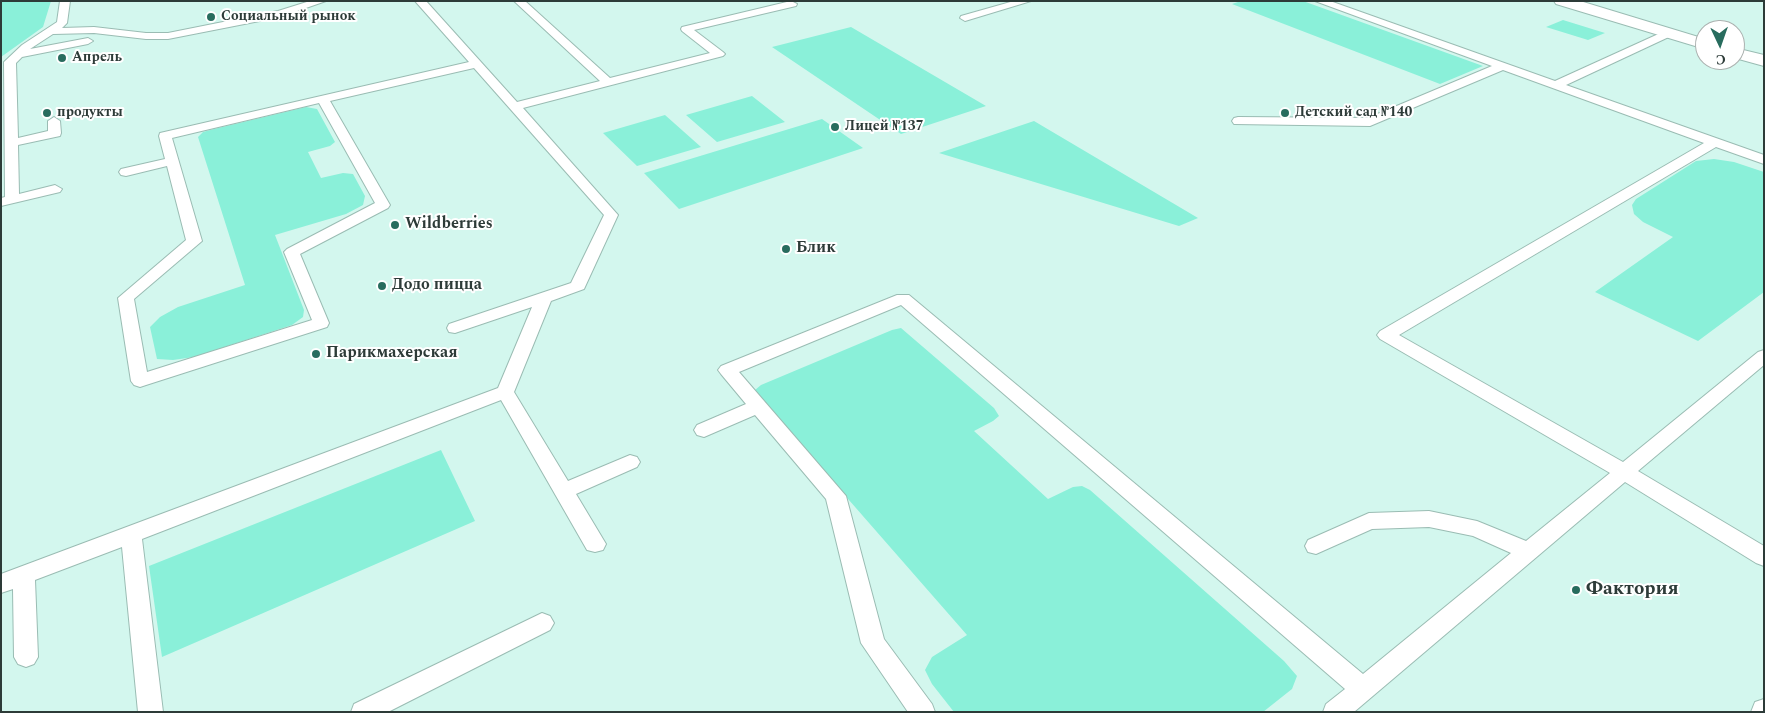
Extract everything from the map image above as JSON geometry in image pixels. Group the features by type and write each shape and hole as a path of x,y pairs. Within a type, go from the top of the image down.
{"street":[{"path":"1562,1 1695,41"},
{"path":"1745,56 1764,61"}],"lane":[{"path":"55,189 7,201 8,138 6,86 10,62 16,55 62,23 64,1"},
{"path":"53,31 94,30 146,36 168,36 291,6 321,1"},
{"path":"420,1 611,215 578,286 454,328"},
{"path":"519,1 608,82"},
{"path":"965,18 1026,1"},
{"path":"1320,1 1764,160"},
{"path":"514,106 719,54 686,29 792,4"},
{"path":"1556,86 1670,33"},
{"path":"16,55 88,41"},
{"path":"323,99 383,205 292,252 321,323 140,381 126,298 194,241 165,136 323,99 476,64"},
{"path":"1238,121 1370,122 1502,66"},
{"path":"8,138 55,133 54,121"},
{"path":"1715,142 1386,334 1624,472 1764,558"},
{"path":"126,172 172,161"},
{"path":"1,584 505,392 544,297"},
{"path":"923,712 873,643 836,496 727,370 903,298 1362,689"},
{"path":"1335,712 1764,356"},
{"path":"505,392 595,544"},
{"path":"704,430 758,406"},
{"path":"564,491 630,462"},
{"path":"1316,546 1369,521 1429,519 1477,530 1529,551"},
{"path":"131,534 151,712"},
{"path":"24,575 26,657"},
{"path":"363,712 542,624"}],"green space":[{"path":"1,1 51,1 43,27 1,57"},
{"path":"1241,1 1303,1 1483,66 1440,84 1232,4"},
{"path":"1563,20 1605,33 1588,40 1546,27"},
{"path":"851,27 986,106 901,134 772,47"},
{"path":"752,96 785,122 717,142 686,115"},
{"path":"306,107 317,109 335,142 330,146 308,152 321,178 343,173 353,174 365,196 363,205 346,214 275,235 304,310 303,317 292,325 194,357 173,360 157,359 150,327 160,317 178,307 245,285 198,137 203,132"},
{"path":"665,115 701,147 637,166 603,133"},
{"path":"822,119 863,148 679,209 644,173"},
{"path":"1034,121 1198,218 1179,226 939,153"},
{"path":"1714,159 1734,162 1764,172 1764,292 1698,341 1595,292 1673,237 1643,222 1634,214 1632,205 1636,199 1696,161"},
{"path":"901,328 994,408 999,416 974,431 1048,499 1073,487 1082,486 1090,490 1284,661 1297,676 1292,689 1263,712 954,712 932,684 925,670 932,657 967,635 758,396 755,390 761,385 892,330"},
{"path":"441,450 475,521 162,657 149,566"}],"place":[{"name":"Социальный рынок","path":"211,17"},
{"name":"Апрель","path":"62,58"},
{"name":"продукты","path":"47,113"},
{"name":"Детский сад №140","path":"1285,113"},
{"name":"Лицей №137","path":"835,127"},
{"name":"Wildberries","path":"395,225"},
{"name":"Блик","path":"786,249"},
{"name":"Додо пицца","path":"382,286"},
{"name":"Парикмахерская","path":"316,354"},
{"name":"Фактория","path":"1576,590"}]}
